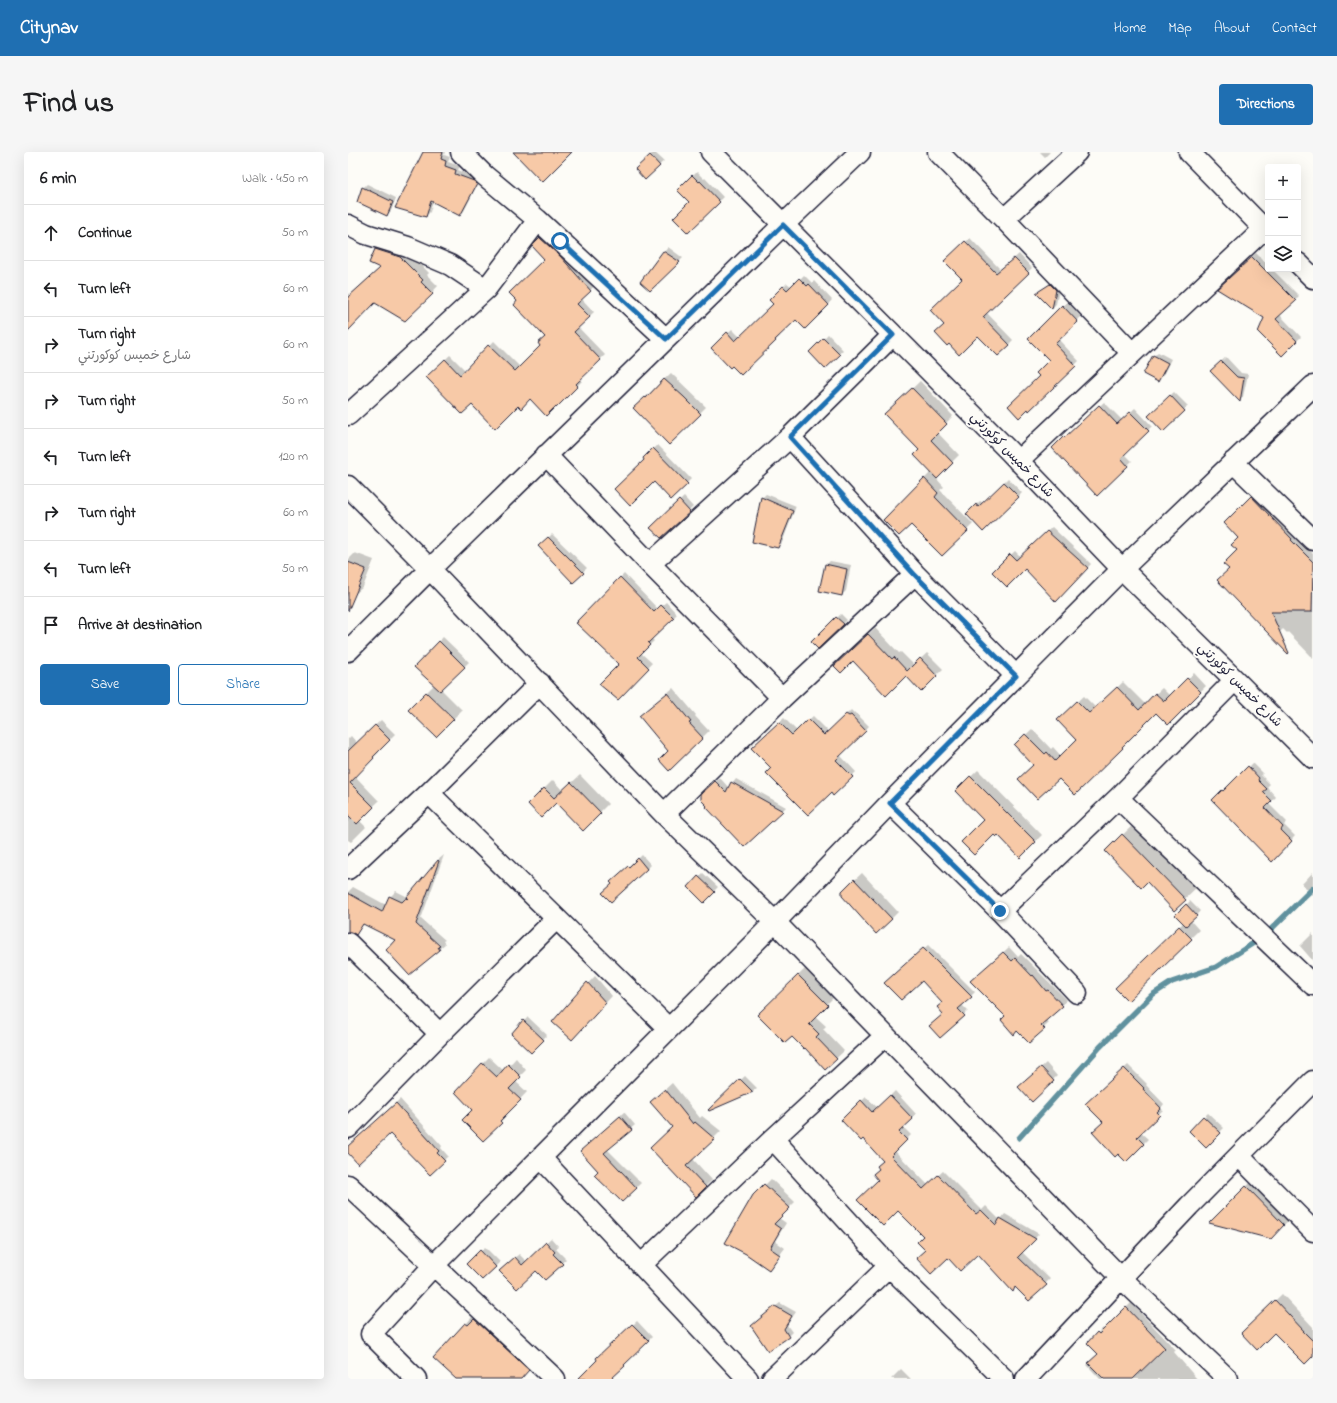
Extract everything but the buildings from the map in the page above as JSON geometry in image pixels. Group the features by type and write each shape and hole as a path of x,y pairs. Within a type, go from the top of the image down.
{"street":[{"path":"461,152 484,176 538,220 666,339"},
{"name":"شارع خميس كوكورتني","path":"711,152 1018,461 1122,569 1313,758"},
{"path":"348,651 546,455 860,152"},
{"path":"938,152 1132,353"},
{"path":"1004,219 1077,152"},
{"path":"1189,152 1265,230"},
{"path":"348,416 486,289 538,220"},
{"path":"348,225 366,234 408,247 450,265 486,289"},
{"path":"1018,461 1132,353 1265,232"},
{"path":"1301,266 1313,278"},
{"path":"650,564 790,437 893,335"},
{"path":"416,1379 371,1334 434,1265 775,922 890,803 1122,569 1313,386"},
{"path":"790,437 914,574 1016,676"},
{"path":"546,455 650,564 782,698"},
{"path":"1233,462 1313,540"},
{"path":"348,486 540,683 664,814 775,922 1121,1278 1228,1379"},
{"path":"664,814 782,698 914,574"},
{"path":"1000,911 1118,798 1235,680"},
{"path":"348,869 429,793 540,683"},
{"path":"429,793 668,1028"},
{"path":"1118,798 1313,985"},
{"path":"890,803 1000,911 1077,993"},
{"path":"348,1128 556,919"},
{"path":"348,943 440,1034"},
{"path":"641,1265 773,1139 885,1036"},
{"path":"1026,1379 1189,1206 1313,1081"},
{"path":"773,1139 889,1266 1004,1379"},
{"path":"1239,1156 1313,1231"},
{"path":"541,1158 748,1379"},
{"path":"348,1185 555,1379"},
{"path":"772,1379 889,1266"}],"waterway":[{"path":"1019,1138 1100,1047 1152,995 1172,982 1216,967 1263,937 1313,888"}],"route":[{"path":"560,241 666,339 783,225 893,335 790,437 914,574 1016,676 890,803 1000,911"}]}
